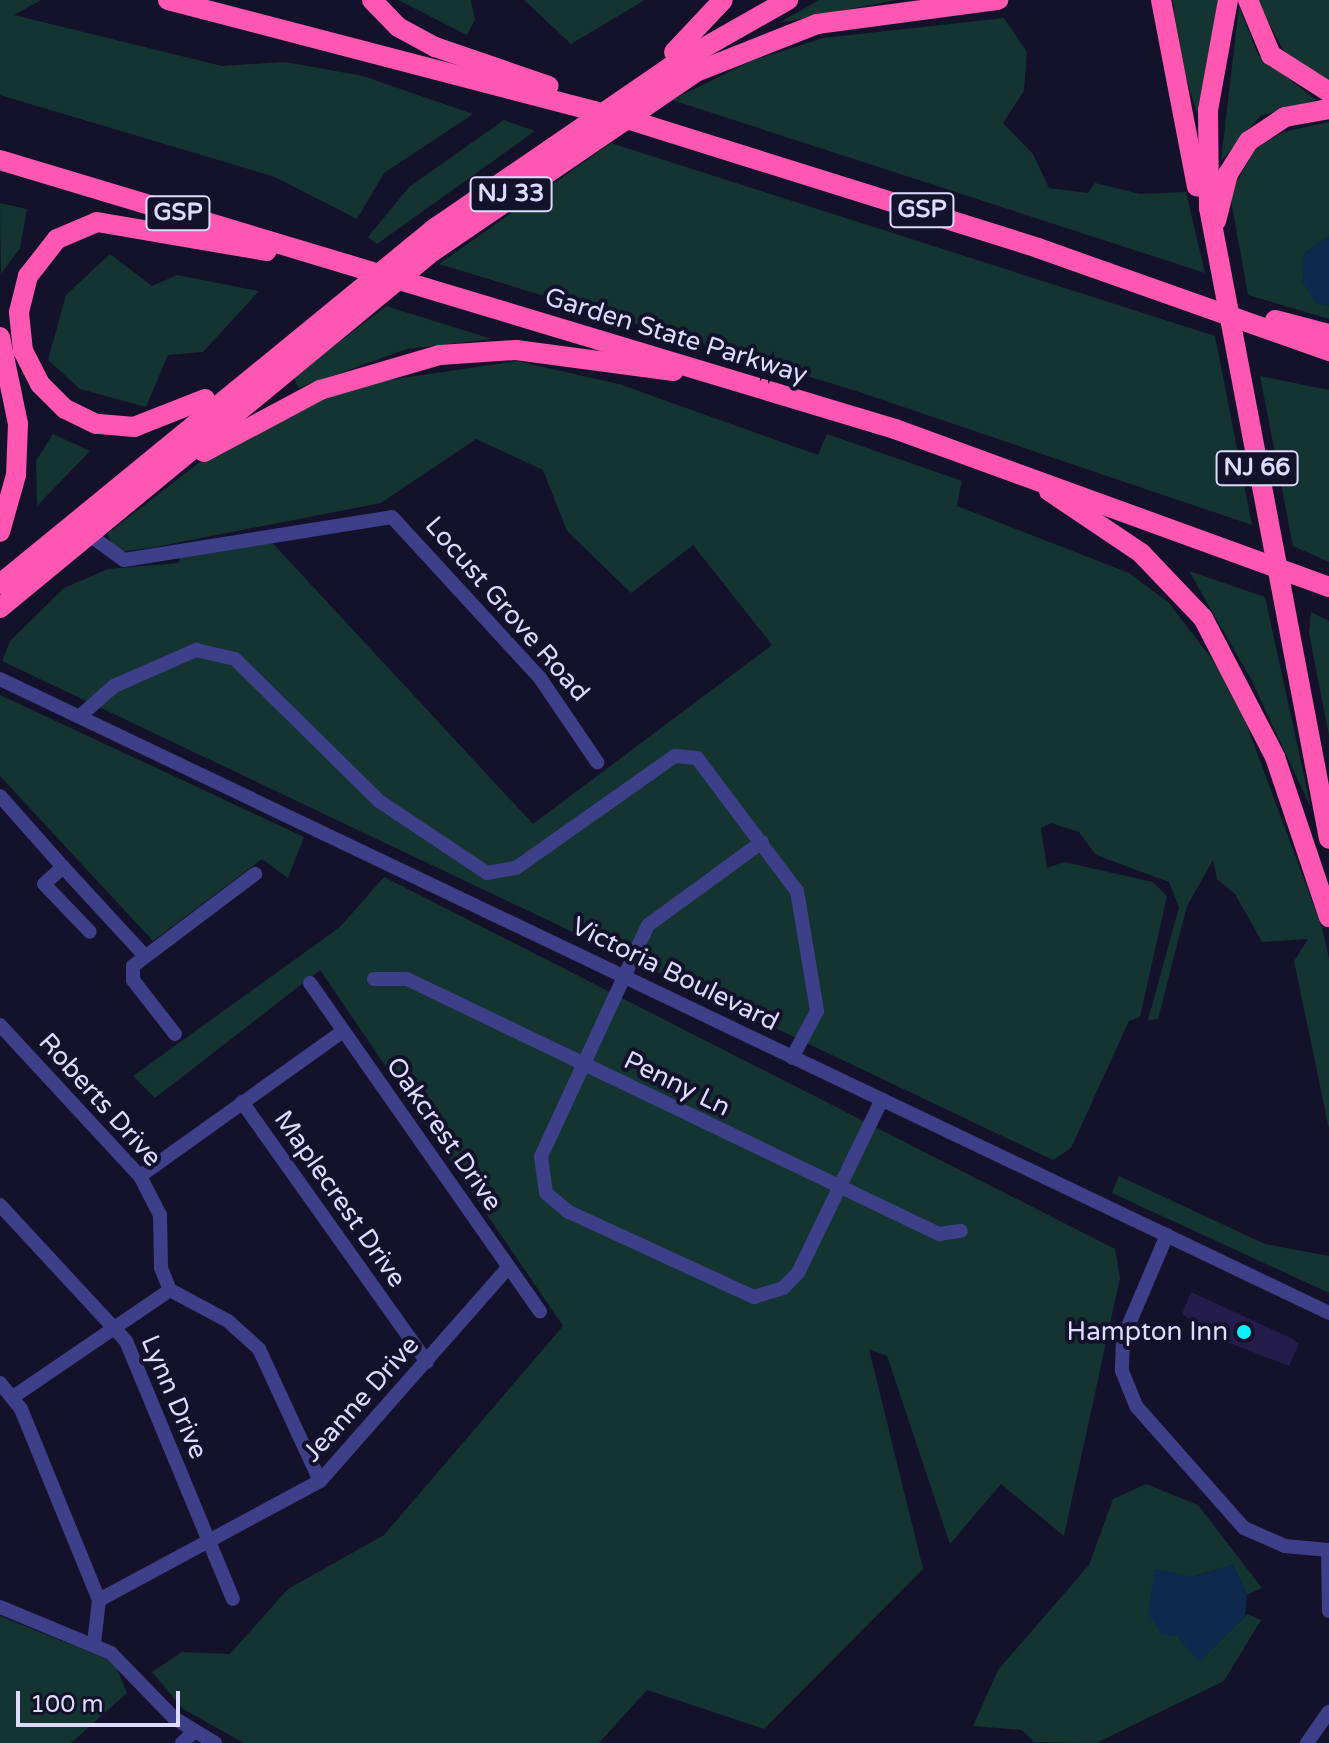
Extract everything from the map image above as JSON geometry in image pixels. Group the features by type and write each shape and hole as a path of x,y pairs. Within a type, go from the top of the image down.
{"highway":[{"name":"GSP","path":"168,0 630,120 1213,308 1329,351"},
{"path":"372,0 435,47 630,120"},
{"path":"668,62 723,0"},
{"path":"668,62 788,0"},
{"name":"NJ 66","path":"1161,0 1329,839"},
{"name":"NJ 66","path":"1210,237 1207,121 1228,0"},
{"path":"1248,0 1271,55 1301,81 1329,92"},
{"name":"NJ 33","path":"0,608 334,329 528,182 696,72 817,24 982,1"},
{"name":"NJ 33","path":"0,584 309,327 668,62"},
{"path":"1210,237 1228,174 1249,141 1285,117 1329,109"},
{"name":"Garden State Parkway","path":"0,160 716,375 1015,470 1329,587"},
{"path":"276,353 171,418 134,427 96,424 65,409 33,375 20,337 21,299 48,247 97,222 355,266"},
{"path":"1213,308 1329,334"},
{"path":"0,337 18,424 16,475 0,532"},
{"path":"127,502 265,415 337,383 425,358 516,350 716,375"},
{"path":"1015,470 1141,553 1203,618 1275,757 1329,917"},
{"path":"1314,754 1329,788"}],"street":[{"name":"Locust Grove Road","path":"88,534 124,560 392,517 540,678 597,762"},
{"path":"80,716 114,686 196,650 216,653 253,673 379,801 487,873 516,868 686,755 706,764 797,891 816,982 817,1011 792,1058"},
{"name":"Victoria Boulevard","path":"0,679 1329,1313"},
{"path":"0,796 144,955"},
{"path":"762,842 648,925 541,1157 546,1193 569,1212 705,1278 754,1297 783,1288 839,1188 882,1099"},
{"path":"63,867 44,884 90,932"},
{"path":"175,1034 130,975 144,955 255,874"},
{"name":"Penny Ln","path":"374,979 407,979 939,1234 961,1231"},
{"name":"Oakcrest Drive","path":"310,983 540,1312"},
{"name":"Roberts Drive","path":"0,1025 140,1176 160,1215 161,1268 170,1290"},
{"path":"140,1176 343,1031"},
{"name":"Maplecrest Drive","path":"242,1102 427,1362"},
{"name":"Lynn Drive","path":"0,1205 115,1328 233,1599"},
{"path":"1167,1235 1122,1346 1136,1406 1244,1528 1285,1546 1329,1550 1329,1611"},
{"name":"Jeanne Drive","path":"99,1600 210,1543 320,1481 508,1268"},
{"path":"13,1397 170,1290 228,1321 259,1349 320,1481"},
{"path":"0,1383 13,1397 99,1600 94,1643"},
{"path":"0,1607 94,1643 194,1732 215,1743"},
{"path":"1307,1743 1325,1717 1329,1698"},
{"path":"182,1743 194,1732"}],"green space":[{"path":"0,0 41,0 14,15 222,66 285,62 363,76 473,114 384,173 357,219 275,177 0,95"},
{"path":"398,0 471,0 475,20 467,35"},
{"path":"524,0 645,0 571,44"},
{"path":"819,0 896,0 779,23"},
{"path":"1173,0 1218,0 1197,114 1176,43"},
{"path":"1256,0 1329,0 1329,80 1285,53"},
{"path":"1239,6 1258,55 1316,100 1260,116 1221,161"},
{"path":"1004,18 1027,52 1024,91 1003,123 1033,154 1049,188 1088,193 1095,183 1140,194 1186,192 1205,273 672,100 751,61 823,38"},
{"path":"504,120 535,131 377,244 368,237 409,187"},
{"path":"1329,122 1329,236 1304,254 1316,303 1329,306 1329,319 1248,295 1230,195 1254,150 1283,132"},
{"path":"611,143 1215,336 1252,525 856,391 439,264"},
{"path":"0,203 27,209 20,248 1,274"},
{"path":"110,254 152,286 177,275 259,291 203,352 168,355 146,407 80,389 48,360 66,295"},
{"path":"386,306 492,339 407,349 298,388 294,377"},
{"path":"517,361 619,384 818,455 827,434 962,481 957,506 1129,573 1168,602 1232,685 1322,928 1329,959 1329,1129 1294,961 1308,939 1262,942 1235,894 1217,879 1213,860 1187,906 1158,1019 1148,1020 1179,907 1169,882 1096,855 1079,832 1051,823 1041,828 1047,868 1064,862 1153,882 1167,896 1140,1017 1129,1021 1071,1148 1053,1160 2,661 10,641 64,588 108,569 178,563 185,549 265,535 533,824 772,645 693,545 631,593 567,531 543,470 476,439 381,503 117,552 107,534 218,448 295,407 376,382"},
{"path":"1260,376 1329,390 1329,562 1293,546"},
{"path":"53,434 90,451 37,506 36,461"},
{"path":"1189,571 1265,597 1311,808 1252,681"},
{"path":"1311,612 1329,621 1329,736 1309,633"},
{"path":"0,695 304,837 288,878 262,859 153,941 0,776"},
{"path":"384,877 1115,1249 1120,1278 1064,1536 1001,1484 950,1544 887,1356 869,1349 923,1569 764,1729 647,1690 599,1743 244,1743 183,1709 152,1672 182,1652 230,1654 288,1589 384,1535 563,1326 320,970 155,1098 133,1076 340,927"},
{"path":"1119,1176 1265,1244 1329,1256 1329,1293 1112,1193"},
{"path":"1146,1484 1198,1505 1262,1588 1247,1595 1233,1565 1191,1577 1155,1569 1178,1637 1199,1661 1248,1614 1261,1620 1224,1681 1096,1743 1034,1742 1022,1730 973,1726 998,1670 1089,1565 1113,1499"},
{"path":"0,1616 114,1662 127,1693 71,1743 0,1743"}],"water":[{"path":"1329,236 1329,306 1316,303 1302,281 1304,254"},
{"path":"1233,1565 1247,1595 1245,1617 1199,1662 1178,1637 1161,1634 1148,1613 1155,1569 1192,1577"}],"building":[{"name":"Hampton Inn","path":"1191,1292 1293,1339 1299,1344 1289,1366 1217,1338 1182,1314"}],"place":[{"name":"Hampton Inn","path":"1244,1332"}]}
